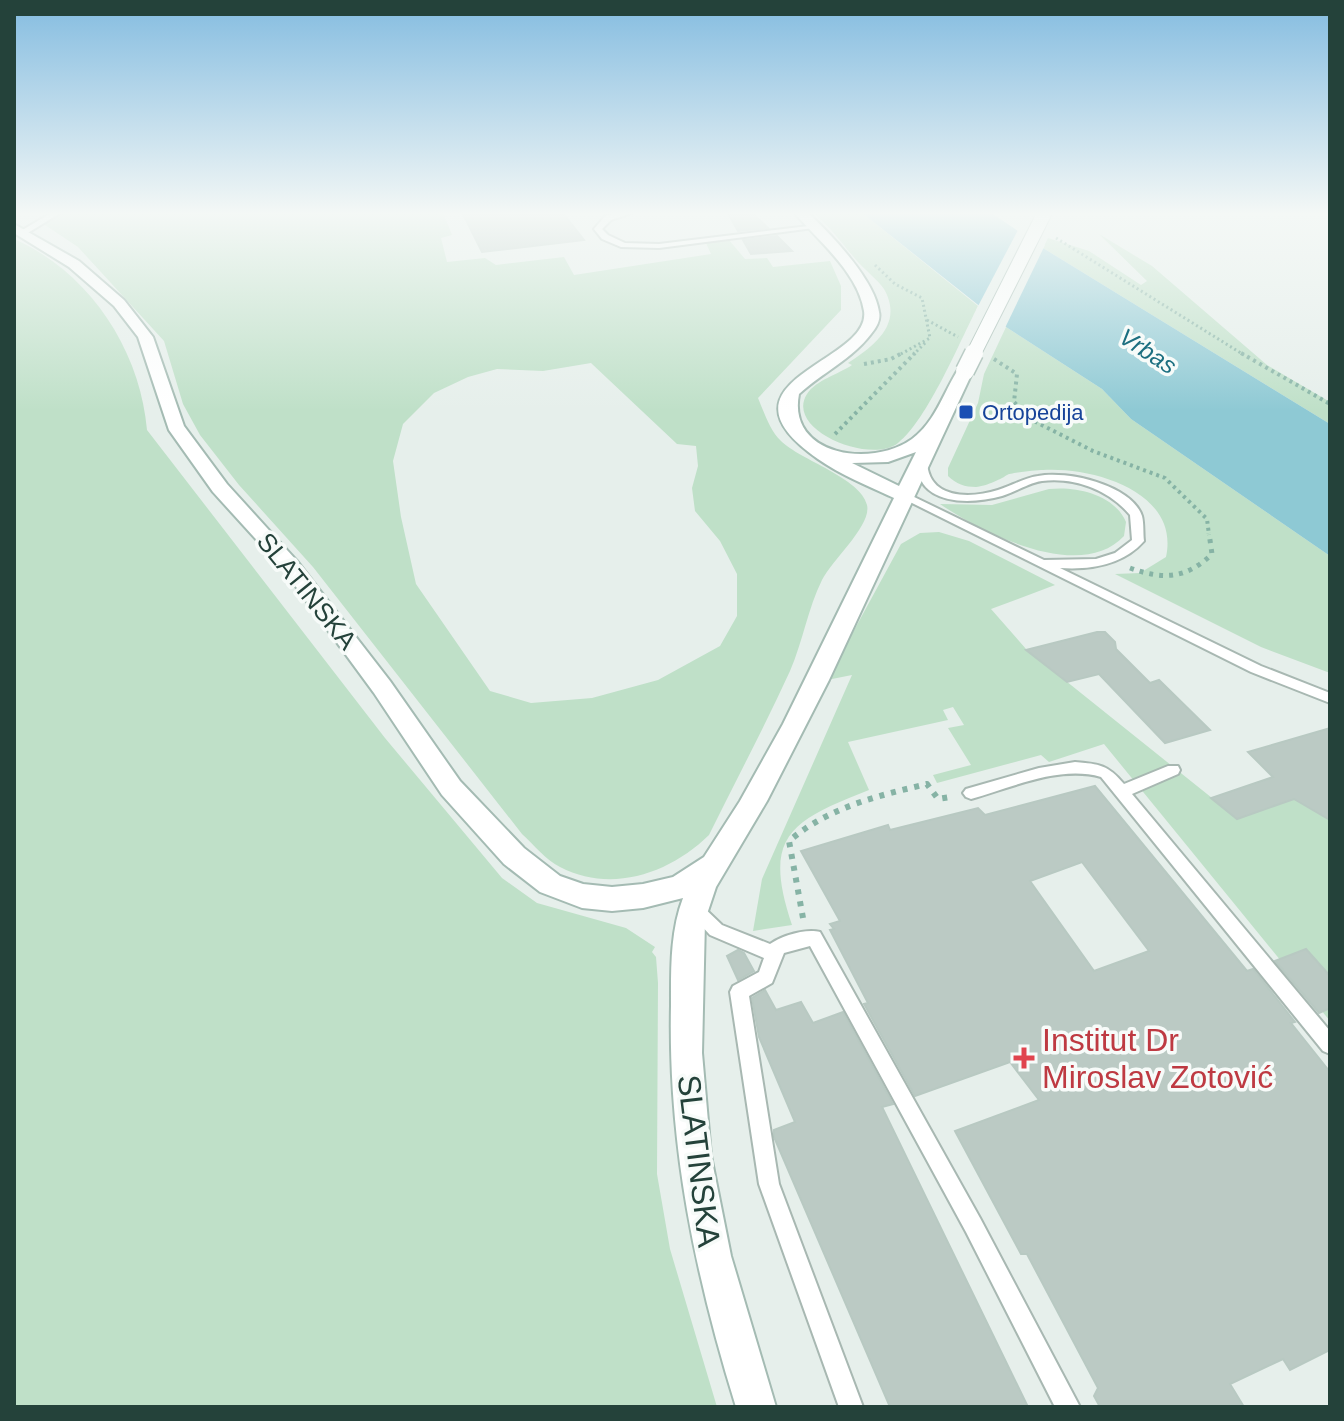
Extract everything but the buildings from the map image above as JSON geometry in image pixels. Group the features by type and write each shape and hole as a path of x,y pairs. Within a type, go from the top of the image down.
{"street":[{"name":"SLATINSKA","path":"91,278 119,303 145,337 175,426 220,488 290,565 382,687 451,788 514,856 550,884 582,896 612,899 643,896 680,887 711,866"},
{"path":"855,278 872,308 872,321 861,336 800,383 786,402 789,424 796,434 851,458 887,457 912,447 938,423"},
{"path":"711,866 733,835 795,723 938,423 1012,278"},
{"path":"822,445 904,496"},
{"name":"SLATINSKA","path":"711,866 694,909 688,949 685,1026 687,1109 701,1217 728,1325 756,1407"},
{"name":"SLATINSKA","path":"643,896 694,909"}],"lane":[{"path":"924,453 922,473 931,489 938,493 980,498 1043,478 1064,479 1099,486 1114,494 1136,515 1138,541 1119,556 1085,564 1036,560"},
{"path":"904,496 1256,669 1330,698"},
{"path":"971,793 1075,767 1094,767 1106,773 1330,1045"},
{"path":"1123,791 1173,770"},
{"path":"694,909 716,930 775,954"},
{"path":"851,1407 769,1184 739,992 766,977 777,947 814,937 973,1225 1068,1407"}],"path":[{"path":"1125,278 1192,325 1330,404"},
{"path":"927,320 959,338"},
{"path":"822,445 930,338"},
{"path":"982,352 1017,374 1012,390 1014,402 1032,420 1093,451 1165,478 1207,519 1212,554 1196,571 1177,578 1148,575 1129,568"},
{"path":"810,938 801,909 789,841 810,821 866,799 927,784 938,799 971,793"}],"green space":[{"path":"14,278 72,278 106,316 122,343 134,371 147,430 385,738 502,878 537,903 626,928 655,947 652,952 656,957 658,983 657,1174 670,1249 717,1407 14,1407"},
{"path":"107,278 838,278 841,286 841,310 758,398 777,437 854,486 867,505 867,513 858,532 822,580 790,671 709,835 677,860 658,869 620,879 580,875 560,867 545,856 522,834 313,567 239,485 200,435 183,404 164,341","holes":["591,363 677,444 696,446 698,466 692,488 695,511 720,541 737,574 737,616 720,646 658,680 592,698 531,703 490,691 416,584 401,517 393,461 403,424 434,393 468,377 497,369 543,371"]},
{"path":"874,278 944,278 978,306 942,379 909,432 898,443 885,449 869,450 851,447 819,431 808,420 803,407 811,389 852,365 848,363 883,333 890,313 889,302"},
{"path":"1092,278 1131,278 1141,285 1147,281 1144,278 1166,278 1267,365 1330,402 1330,424"},
{"path":"1006,327 1102,389 1131,419 1330,556 1330,673 1261,647 1115,574 1140,573 1166,557 1167,534 1160,516 1147,500 1129,488 1108,479 1064,470 1013,473 976,487 961,484 948,476 948,468 978,403 984,374"},
{"path":"1049,489 1071,489 1103,498 1120,512 1126,522 1124,536 1105,549 1083,555 1058,554 1005,539 940,504 992,505"},
{"path":"939,532 969,541 1055,585 991,609 1026,649 1237,818 1295,799 1330,820 1330,1021 1104,744 1049,762 1041,755 937,783 933,775 971,765 948,728 964,725 953,707 943,710 948,720 848,742 869,790 819,812 790,836 782,851 780,871 792,925 753,931 762,879 852,675 827,680 901,544 920,533"}],"water":[{"name":"Vrbas","path":"945,278 1092,278 1330,424 1330,556 1131,419 1102,389 1006,327"}],"pier":[{"path":"993,278 1029,278 1004,330 976,310"}],"place":[{"name":"Ortopedija","path":"966,412"},
{"name":"Institut Dr Miroslav Zotović","path":"1024,1058"}]}
